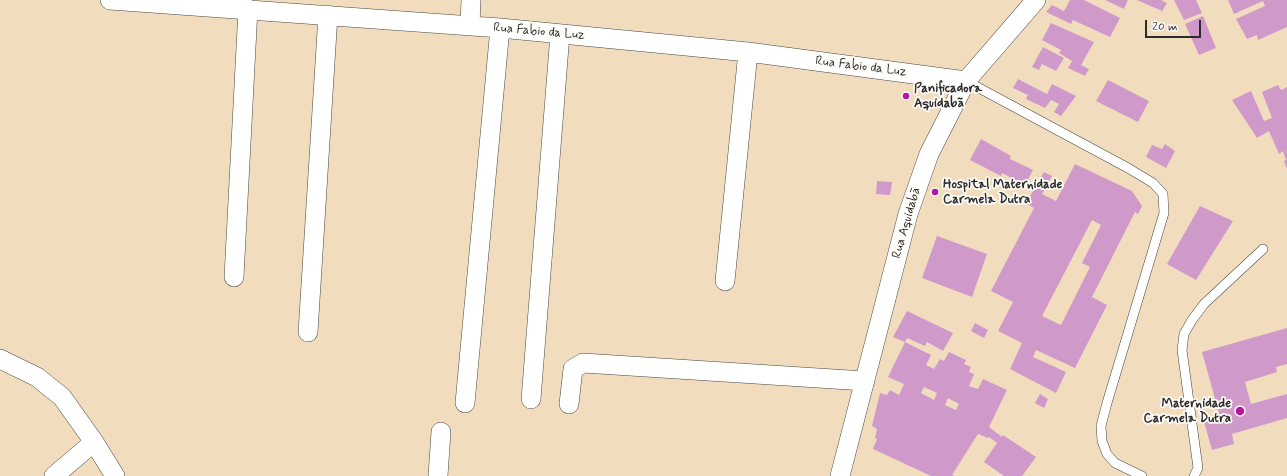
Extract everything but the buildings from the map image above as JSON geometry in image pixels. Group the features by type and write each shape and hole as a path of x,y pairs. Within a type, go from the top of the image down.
{"street":[{"name":"Rua Fabio da Luz","path":"110,0 156,1 248,9 317,10 748,52 966,80"},
{"path":"470,26 471,0"},
{"name":"Rua Aquidabã","path":"840,476 908,214 929,154 966,80 1036,0"},
{"path":"234,277 248,9"},
{"path":"308,332 317,10"},
{"path":"465,403 500,28"},
{"path":"531,399 560,34"},
{"path":"725,281 748,52"},
{"path":"0,359 37,377 62,397 94,442 114,476"},
{"path":"568,404 573,369 582,363 865,381"},
{"path":"438,476 441,432"},
{"path":"54,476 94,442"}],"lane":[{"path":"966,80 1128,168 1153,183 1163,194 1164,213 1109,395 1102,426 1102,441 1108,454 1115,463 1142,476"},
{"path":"1194,476 1198,468 1182,350 1184,334 1204,304 1263,249"}],"place":[{"name":"Panificadora Aquidabã","path":"906,96"},
{"name":"Hospital Maternidade Carmela Dutra","path":"935,192"},
{"name":"Maternidade Carmela Dutra","path":"1240,411"}]}
